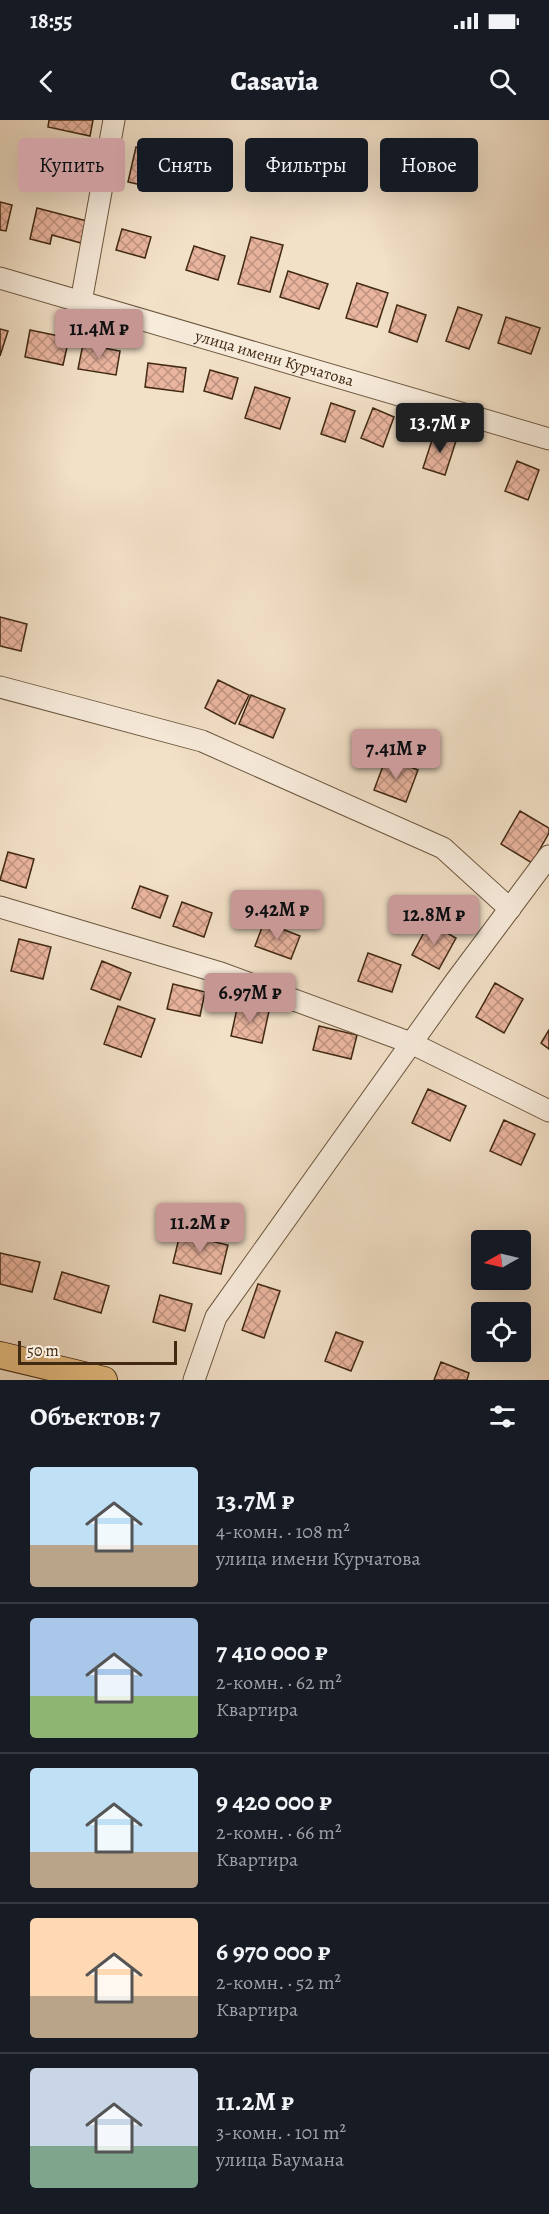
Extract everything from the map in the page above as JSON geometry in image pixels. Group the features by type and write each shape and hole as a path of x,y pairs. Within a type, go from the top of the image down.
{"main road":[{"path":"0,1354 104,1380"}],"street":[{"path":"81,302 114,120"},
{"name":"улица имени Курчатова","path":"0,278 549,439"},
{"path":"0,687 202,741 443,848 510,909"},
{"path":"194,1380 216,1317 411,1043 549,856"},
{"path":"0,908 221,973 411,1043 549,1111"}],"building":[{"path":"49,120 93,120 90,136 48,127"},
{"path":"136,147 137,147 137,184 128,182"},
{"path":"0,202 12,205 6,231 0,230"},
{"path":"37,208 87,221 81,243 52,235 50,244 30,239"},
{"path":"122,229 151,237 145,258 116,250"},
{"path":"251,237 283,245 270,292 238,284"},
{"path":"194,246 225,256 218,280 186,270"},
{"path":"288,271 328,284 319,309 280,297"},
{"path":"357,283 388,293 377,327 346,318"},
{"path":"397,305 426,315 417,342 389,332"},
{"path":"458,307 482,315 469,349 446,341"},
{"path":"506,317 540,328 531,354 498,343"},
{"path":"0,329 8,331 0,356"},
{"path":"30,330 69,338 63,365 25,357"},
{"path":"83,344 120,351 116,375 78,369"},
{"path":"148,363 186,368 183,392 145,387"},
{"path":"210,370 238,378 232,399 204,391"},
{"path":"255,387 290,398 280,429 245,418"},
{"path":"331,403 355,411 345,442 321,434"},
{"path":"373,408 394,417 383,447 361,438"},
{"path":"434,434 456,441 445,475 423,468"},
{"path":"517,461 539,470 528,500 505,491"},
{"path":"0,617 27,624 21,651 0,646"},
{"path":"218,680 249,695 235,724 205,708"},
{"path":"251,695 285,709 273,738 239,724"},
{"path":"386,758 418,770 406,802 374,790"},
{"path":"520,811 549,828 549,833 532,863 501,844"},
{"path":"8,852 34,859 26,888 0,880"},
{"path":"140,886 168,896 160,918 132,908"},
{"path":"182,902 212,913 204,937 173,926"},
{"path":"264,922 300,936 291,959 255,946"},
{"path":"429,923 456,938 439,969 412,955"},
{"path":"19,939 51,947 43,979 11,971"},
{"path":"368,953 401,965 392,992 358,981"},
{"path":"102,961 131,973 120,1000 91,989"},
{"path":"495,983 523,999 504,1033 476,1017"},
{"path":"173,984 205,992 200,1016 167,1009"},
{"path":"238,1004 269,1011 262,1043 231,1036"},
{"path":"118,1006 155,1019 141,1057 104,1044"},
{"path":"319,1026 357,1035 351,1059 313,1050"},
{"path":"549,1030 549,1049 541,1043"},
{"path":"428,1089 466,1106 450,1141 412,1123"},
{"path":"504,1120 535,1134 521,1165 490,1151"},
{"path":"180,1234 228,1245 221,1274 173,1263"},
{"path":"0,1253 40,1262 32,1292 0,1284"},
{"path":"62,1272 109,1286 101,1313 54,1299"},
{"path":"258,1284 280,1291 264,1338 242,1330"},
{"path":"160,1295 192,1304 185,1331 153,1322"},
{"path":"336,1332 363,1342 351,1371 325,1361"},
{"path":"441,1362 469,1373 467,1380 434,1380"}]}
